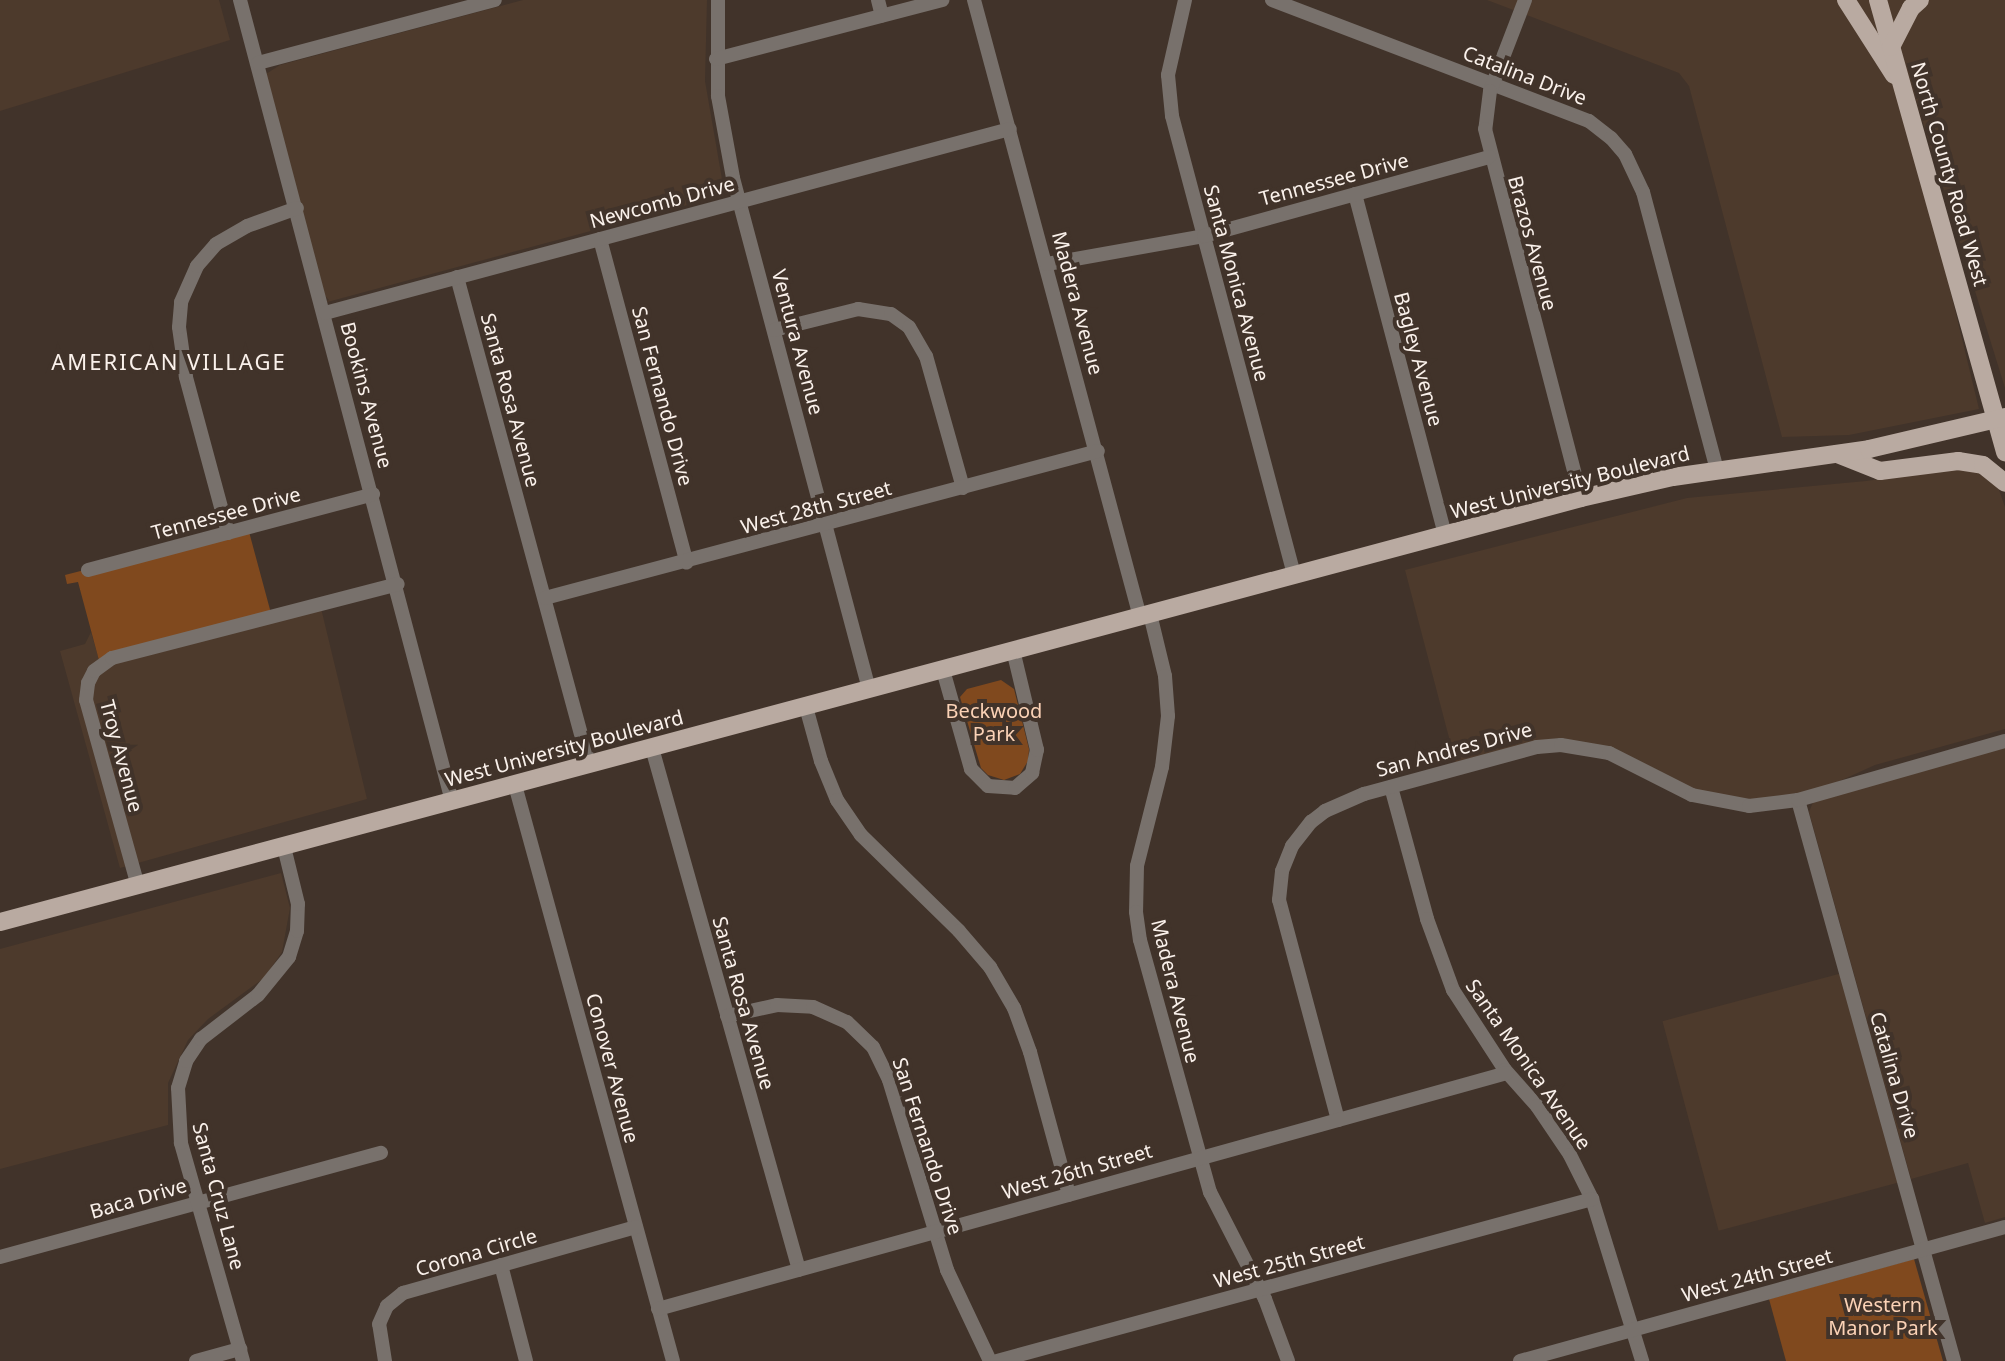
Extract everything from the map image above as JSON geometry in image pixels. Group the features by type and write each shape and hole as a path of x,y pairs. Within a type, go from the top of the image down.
{"main road":[{"path":"1846,0 1902,87"},
{"name":"North County Road West","path":"1878,0 2000,418 2005,452"},
{"path":"1891,47 1911,8 1920,0"},
{"name":"West University Boulevard","path":"0,922 1581,498 1717,470 1938,434 2000,418"},
{"path":"1835,453 1880,471 1958,461 1983,465 2005,483"}],"street":[{"name":"Bookins Avenue","path":"240,0 398,584 452,801"},
{"path":"258,63 495,0"},
{"name":"Ventura Avenue","path":"718,0 718,96 739,202 869,689"},
{"path":"878,0 882,16"},
{"path":"716,59 942,0"},
{"name":"Madera Avenue","path":"974,0 1098,451 1165,676 1168,716 1162,767 1138,853 1136,912 1143,955 1199,1156 1223,1223 1260,1289 1288,1361"},
{"name":"Santa Monica Avenue","path":"1185,0 1171,54 1169,94 1294,575"},
{"name":"Catalina Drive","path":"1272,0 1589,121 1611,138 1630,163 1643,192 1717,470"},
{"name":"Brazos Avenue","path":"1525,0 1493,83 1485,120 1489,157 1581,498"},
{"name":"Newcomb Drive","path":"325,313 1010,129"},
{"name":"Tennessee Drive","path":"1047,264 1076,256 1204,236 1489,157"},
{"name":"Bagley Avenue","path":"1355,194 1445,535"},
{"path":"228,533 186,377 179,327 181,302 197,266 216,244 247,226 297,208"},
{"name":"San Fernando Drive","path":"600,239 687,563"},
{"name":"Santa Rosa Avenue","path":"457,277 589,764"},
{"path":"774,330 858,309 880,311 901,320 916,335 926,356 963,488"},
{"name":"West 28th Street","path":"545,598 687,563 1098,451"},
{"name":"Tennessee Drive","path":"88,570 373,494"},
{"name":"Troy Avenue","path":"138,886 86,700 88,683 99,666 112,658 398,584"},
{"path":"943,670 971,769 988,786 1015,788 1032,773 1037,750 1013,650"},
{"path":"806,707 821,761 837,800 861,835 959,931 990,967 1014,1008 1030,1052 1069,1195"},
{"name":"San Andres Drive","path":"1338,1120 1280,910 1280,882 1292,846 1311,822 1339,803 1528,749 1561,745 1609,753 1692,795 1720,803 1749,806 1798,800 2005,741"},
{"name":"Santa Rosa Avenue","path":"652,748 799,1270"},
{"name":"Conover Avenue","path":"515,785 673,1361"},
{"name":"Santa Monica Avenue","path":"1391,787 1442,966 1456,997 1507,1073 1537,1106 1570,1155 1592,1199 1642,1361"},
{"name":"Catalina Drive","path":"1798,800 1954,1361"},
{"name":"Santa Cruz Lane","path":"242,1355 178,1127 181,1074 193,1049 210,1029 258,995 289,957 298,913 284,847"},
{"name":"San Fernando Drive","path":"727,1016 795,1004 831,1013 861,1033 878,1055 889,1080 934,1232 960,1303 990,1361"},
{"name":"West 26th Street","path":"658,1309 1199,1156 1507,1073"},
{"name":"Baca Drive","path":"0,1257 381,1153"},
{"name":"West 25th Street","path":"997,1361 1592,1199"},
{"name":"Corona Circle","path":"385,1361 379,1324 394,1299 430,1284 636,1227"},
{"name":"West 24th Street","path":"1520,1361 2005,1227"},
{"path":"501,1265 526,1361"},
{"path":"196,1361 242,1355"}],"shaded area":[{"path":"0,0 219,0 230,40 0,111"},
{"path":"523,0 707,0 705,81 723,185 721,196 320,304 329,300 325,296 266,74 280,65"},
{"path":"1487,0 1880,0 1979,409 1849,435 1782,437 1689,86 1679,73"},
{"path":"1885,0 2005,0 2005,388"},
{"path":"1969,466 1998,487 2005,507 2005,729 1875,765 1798,800 1739,806 1575,745 1457,768 1405,570 1687,498 1866,481"},
{"path":"320,604 367,799 120,868 60,651 85,644 91,632 100,663"},
{"path":"2005,747 2005,1217 1985,1223 1968,1163 1911,1179 1809,812 1814,800"},
{"path":"281,873 290,908 282,952 264,978 208,1019 188,1040 168,1083 168,1125 0,1169 0,949"},
{"path":"1846,972 1902,1182 1719,1231 1662,1021"}],"green space":[{"path":"248,528 272,617 100,664 78,582 67,584 65,575"},
{"name":"Beckwood Park","path":"1001,680 1014,689 1029,749 1028,761 1020,774 1004,780 988,775 981,768 960,697 967,689"},
{"name":"Western Manor Park","path":"1914,1259 1943,1361 1786,1361 1769,1299"}],"district":[{"name":"AMERICAN VILLAGE","path":"169,362"}]}
